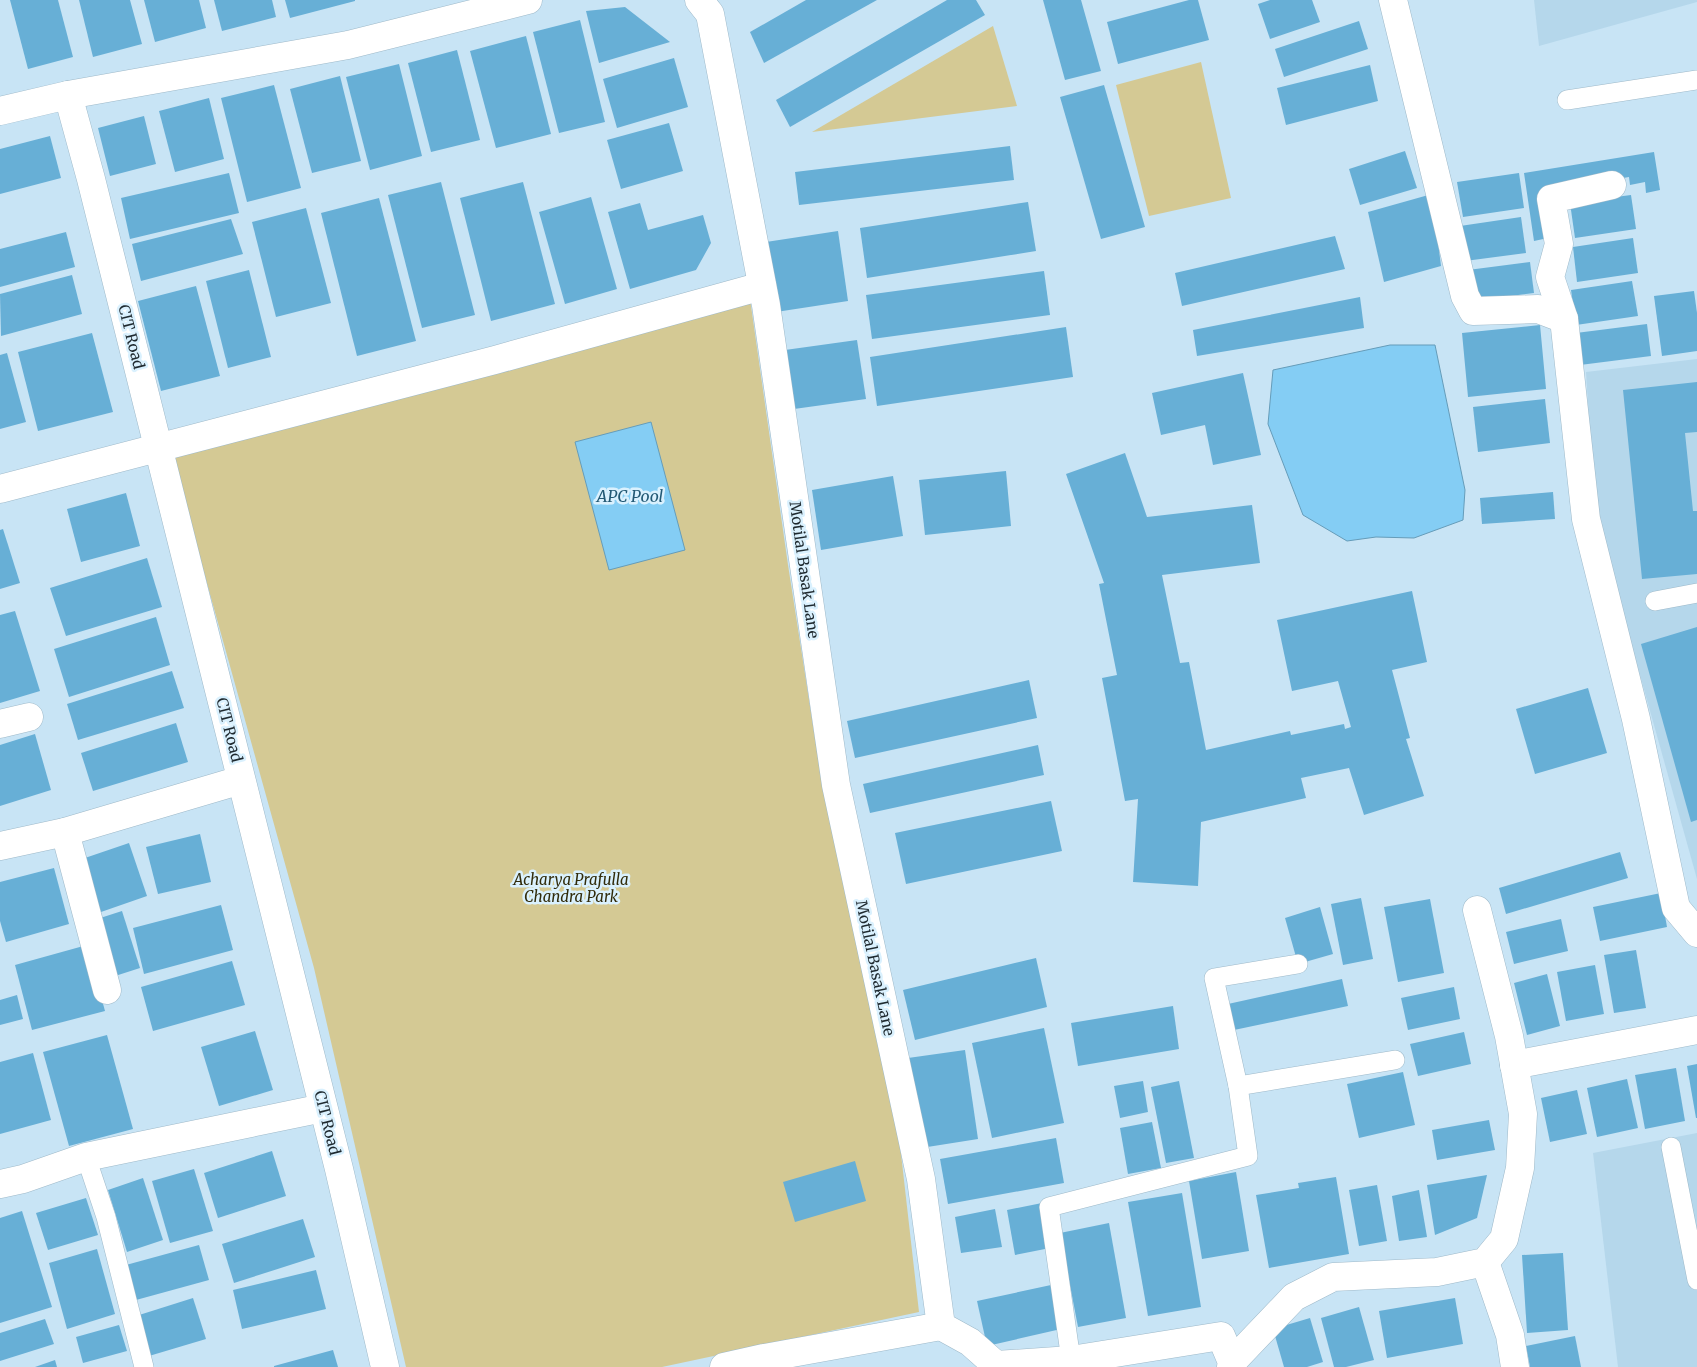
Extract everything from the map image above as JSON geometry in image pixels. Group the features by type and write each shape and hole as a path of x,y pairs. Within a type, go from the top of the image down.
{"street":[{"path":"0,111 68,94 348,45 528,0"},
{"name":"Motilal Basak Lane","path":"699,0 710,14 762,286 836,785 920,1179 942,1326"},
{"path":"1393,0 1465,296 1473,311 1538,309 1564,319"},
{"name":"CIT Road","path":"68,94 91,179 323,1108 385,1367"},
{"path":"1612,185 1551,199 1559,244 1550,277 1564,319 1586,519 1636,719 1676,908 1697,933"},
{"path":"0,489 495,360 762,286"},
{"path":"0,724 29,717"},
{"path":"0,846 65,832 241,780"},
{"path":"65,832 107,990"},
{"path":"724,1367 942,1326 970,1342 996,1366 1071,1360 1221,1336 1231,1365 1294,1297 1332,1277 1437,1272 1485,1262 1504,1238 1520,1168 1523,1114 1509,1036 1477,910"},
{"path":"1514,1065 1697,1030"},
{"path":"0,1184 23,1179 86,1157 323,1108"},
{"path":"1485,1262 1510,1336 1515,1367"}],"lane":[{"path":"1567,100 1697,80"},
{"path":"1655,601 1697,593"},
{"path":"1071,1360 1049,1206 1248,1156 1238,1086 1214,978 1298,964"},
{"path":"1238,1086 1395,1060"},
{"path":"1671,1147 1697,1280"},
{"path":"86,1157 106,1217 144,1367"}],"shaded area":[{"path":"1534,0 1697,0 1697,2 1539,46"},
{"path":"1697,359 1697,879 1595,514 1586,372"},
{"path":"1697,1133 1697,1367 1618,1367 1593,1153"}],"green space":[{"path":"993,26 1017,106 812,132"},
{"path":"1201,62 1231,198 1149,216 1116,85"},
{"name":"Acharya Prafulla Chandra Park","path":"750,299 788,565 822,783 896,1110 919,1312 662,1367 406,1367 314,968 171,454"}],"water":[{"path":"1390,345 1435,345 1465,490 1463,520 1414,538 1376,537 1347,541 1303,515 1268,424 1273,370"},
{"name":"APC Pool","path":"651,422 685,550 609,570 575,442"}],"building":[{"path":"10,0 58,0 73,57 28,69"},
{"path":"79,0 130,0 142,44 93,57"},
{"path":"144,0 199,0 206,28 155,42"},
{"path":"214,0 272,0 276,17 222,31"},
{"path":"285,0 355,0 355,1 290,18"},
{"path":"806,0 877,0 764,63 750,32"},
{"path":"947,0 976,0 985,15 790,127 776,100"},
{"path":"1043,0 1081,0 1101,71 1065,80"},
{"path":"1189,0 1198,0 1209,40 1118,64 1107,22"},
{"path":"1270,0 1312,0 1320,22 1270,39 1258,4"},
{"path":"625,7 670,42 599,63 586,11"},
{"path":"580,20 605,122 559,133 533,32"},
{"path":"1359,21 1368,49 1284,77 1275,49"},
{"path":"526,36 551,134 496,148 470,51"},
{"path":"457,50 480,140 431,152 408,63"},
{"path":"674,58 688,107 617,128 603,79"},
{"path":"399,64 422,156 370,170 346,77"},
{"path":"1370,65 1378,101 1286,125 1277,88"},
{"path":"340,76 361,161 312,173 290,89"},
{"path":"274,85 301,188 247,202 221,98"},
{"path":"1104,85 1145,227 1101,239 1060,97"},
{"path":"209,98 224,159 175,172 159,111"},
{"path":"144,116 156,164 110,176 98,128"},
{"path":"669,123 683,171 621,189 607,140"},
{"path":"50,136 61,178 0,194 0,149"},
{"path":"1010,146 1014,180 799,205 795,172"},
{"path":"1405,151 1417,188 1360,205 1349,169"},
{"path":"1654,152 1660,190 1646,193 1645,182 1630,185 1629,177 1540,192 1548,238 1534,241 1524,173"},
{"path":"229,173 239,213 130,239 121,198"},
{"path":"1519,173 1524,208 1463,217 1457,182"},
{"path":"441,182 475,315 422,328 388,195"},
{"path":"523,182 555,304 491,321 460,198"},
{"path":"1432,194 1441,266 1384,282 1368,212"},
{"path":"1631,195 1636,229 1575,238 1570,203"},
{"path":"591,197 617,289 565,304 539,212"},
{"path":"379,198 416,341 357,356 321,213"},
{"path":"1028,202 1036,251 867,278 860,228"},
{"path":"640,203 648,230 703,215 711,243 696,270 630,289 608,212"},
{"path":"306,208 331,303 276,317 252,222"},
{"path":"1521,217 1526,253 1465,261 1460,226"},
{"path":"231,219 243,254 141,281 132,244"},
{"path":"838,231 848,301 776,312 766,242"},
{"path":"66,232 75,267 0,287 0,249"},
{"path":"1335,236 1345,269 1182,306 1175,273"},
{"path":"1633,238 1638,273 1577,282 1573,247"},
{"path":"1530,262 1534,293 1471,301 1468,270"},
{"path":"249,270 271,357 228,368 206,281"},
{"path":"1044,271 1050,315 872,339 866,295"},
{"path":"72,275 82,314 1,336 0,294"},
{"path":"1632,281 1638,316 1576,325 1571,290"},
{"path":"196,286 220,376 161,391 138,301"},
{"path":"1694,291 1697,313 1697,351 1662,356 1654,296"},
{"path":"1360,297 1364,328 1197,356 1193,330"},
{"path":"1647,324 1651,356 1580,365 1576,333"},
{"path":"1540,325 1546,389 1468,397 1462,333"},
{"path":"1066,327 1073,377 877,406 870,357"},
{"path":"92,333 113,412 38,431 18,352"},
{"path":"857,340 866,399 794,409 785,350"},
{"path":"7,353 26,422 0,429 0,355"},
{"path":"1243,373 1261,455 1213,465 1205,425 1161,435 1152,393"},
{"path":"1697,382 1697,432 1685,433 1693,511 1697,511 1697,574 1642,579 1623,390"},
{"path":"1545,399 1550,443 1478,452 1473,407"},
{"path":"1125,453 1147,517 1252,505 1260,563 1162,575 1180,663 1189,662 1206,750 1290,731 1291,735 1344,724 1345,729 1351,727 1338,681 1292,691 1277,620 1412,591 1427,662 1392,670 1410,738 1406,739 1424,796 1364,815 1349,768 1301,778 1306,798 1201,822 1198,886 1133,882 1138,799 1125,801 1102,678 1117,675 1099,584 1104,583 1066,474"},
{"path":"1006,471 1011,526 925,535 919,480"},
{"path":"893,476 903,536 821,550 812,490"},
{"path":"1553,492 1555,519 1482,524 1480,498"},
{"path":"126,493 140,546 81,562 67,509"},
{"path":"3,529 20,583 0,589 0,530"},
{"path":"147,558 162,607 66,636 50,588"},
{"path":"15,611 40,691 0,703 0,615"},
{"path":"156,617 170,665 69,697 54,649"},
{"path":"1697,627 1697,820 1691,822 1641,644"},
{"path":"172,671 184,708 78,740 67,704"},
{"path":"1029,680 1037,718 855,758 847,721"},
{"path":"1588,688 1607,753 1535,774 1516,709"},
{"path":"176,723 188,762 93,791 81,753"},
{"path":"35,734 51,790 0,806 0,745"},
{"path":"1038,745 1044,775 870,813 863,784"},
{"path":"1051,801 1062,851 906,884 895,833"},
{"path":"200,834 211,882 158,894 146,847"},
{"path":"129,843 147,896 101,912 82,859"},
{"path":"1620,852 1628,878 1506,914 1499,888"},
{"path":"54,868 69,924 6,942 0,921 0,882"},
{"path":"1661,893 1667,927 1600,941 1593,907"},
{"path":"1361,898 1373,959 1343,965 1331,904"},
{"path":"1430,899 1444,973 1398,982 1384,907"},
{"path":"221,905 233,950 144,974 133,928"},
{"path":"1320,907 1333,954 1298,964 1285,918"},
{"path":"122,911 140,968 112,977 94,920"},
{"path":"1561,919 1568,951 1514,964 1506,932"},
{"path":"87,945 105,1011 32,1030 15,965"},
{"path":"1636,950 1646,1008 1614,1013 1604,955"},
{"path":"1036,958 1047,1007 915,1040 903,990"},
{"path":"232,961 245,1005 153,1031 141,987"},
{"path":"1595,965 1604,1014 1566,1021 1557,972"},
{"path":"1547,974 1560,1026 1527,1035 1514,983"},
{"path":"1342,979 1348,1006 1234,1030 1228,1004"},
{"path":"1454,987 1460,1019 1408,1030 1401,998"},
{"path":"17,995 23,1019 0,1025 0,1000"},
{"path":"1173,1006 1179,1049 1078,1066 1071,1023"},
{"path":"1044,1028 1064,1123 992,1138 972,1043"},
{"path":"255,1031 273,1090 219,1106 201,1047"},
{"path":"1464,1032 1471,1064 1418,1076 1410,1044"},
{"path":"107,1035 133,1129 69,1146 43,1052"},
{"path":"965,1050 978,1139 921,1148 908,1058"},
{"path":"33,1053 51,1120 0,1134 0,1062"},
{"path":"1697,1064 1697,1118 1696,1118 1687,1066"},
{"path":"1676,1068 1685,1121 1645,1129 1635,1075"},
{"path":"1403,1072 1415,1125 1359,1138 1347,1084"},
{"path":"1627,1079 1638,1128 1597,1137 1587,1088"},
{"path":"1143,1081 1148,1112 1120,1118 1114,1086"},
{"path":"1179,1081 1194,1158 1166,1163 1151,1087"},
{"path":"1577,1090 1587,1134 1550,1142 1541,1098"},
{"path":"1489,1120 1495,1150 1437,1160 1432,1130"},
{"path":"1152,1122 1161,1168 1128,1174 1120,1128"},
{"path":"1056,1138 1064,1183 948,1204 940,1159"},
{"path":"272,1151 286,1196 218,1218 204,1173"},
{"path":"855,1161 866,1201 795,1222 783,1182"},
{"path":"194,1169 213,1231 170,1243 152,1181"},
{"path":"1236,1172 1249,1251 1202,1259 1189,1181"},
{"path":"1487,1175 1477,1218 1435,1235 1427,1185"},
{"path":"1336,1177 1349,1254 1269,1268 1256,1195 1299,1188 1298,1183"},
{"path":"143,1178 163,1240 127,1252 108,1190"},
{"path":"1377,1185 1387,1241 1359,1246 1349,1190"},
{"path":"1419,1190 1427,1237 1399,1241 1392,1196"},
{"path":"1182,1193 1201,1307 1148,1316 1128,1202"},
{"path":"86,1198 98,1235 48,1250 36,1213"},
{"path":"1042,1203 1050,1248 1015,1255 1007,1210"},
{"path":"995,1209 1002,1247 961,1253 955,1217"},
{"path":"22,1211 52,1307 0,1323 0,1218"},
{"path":"303,1219 315,1257 234,1283 222,1244"},
{"path":"1109,1223 1126,1318 1078,1327 1060,1233"},
{"path":"199,1245 209,1280 136,1300 126,1265"},
{"path":"97,1249 115,1314 67,1329 49,1263"},
{"path":"1563,1253 1568,1330 1527,1333 1522,1255"},
{"path":"316,1270 326,1309 242,1329 233,1290"},
{"path":"1051,1285 1061,1329 987,1346 977,1301"},
{"path":"193,1298 206,1339 149,1356 136,1316"},
{"path":"1455,1298 1463,1344 1387,1358 1379,1311"},
{"path":"1359,1307 1374,1360 1346,1367 1334,1367 1321,1318"},
{"path":"1310,1318 1323,1362 1307,1367 1284,1367 1273,1329"},
{"path":"45,1319 54,1344 0,1361 0,1333"},
{"path":"119,1325 127,1351 83,1363 76,1337"},
{"path":"1575,1336 1581,1367 1530,1367 1526,1346"},
{"path":"333,1350 338,1367 274,1367 274,1366"},
{"path":"55,1360 57,1367 35,1367"}]}
